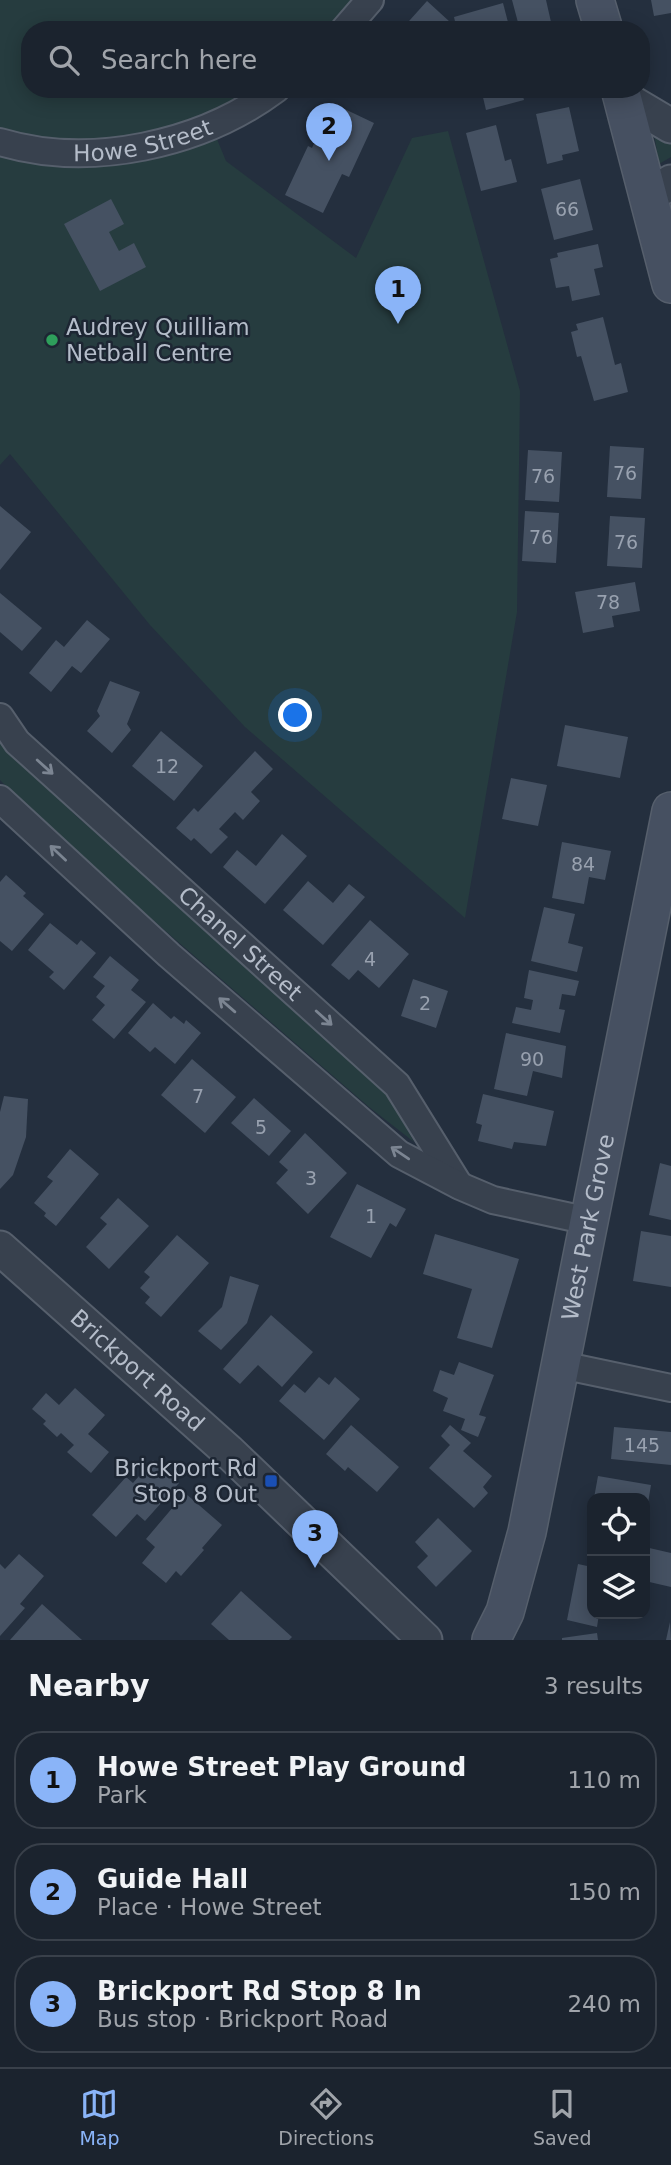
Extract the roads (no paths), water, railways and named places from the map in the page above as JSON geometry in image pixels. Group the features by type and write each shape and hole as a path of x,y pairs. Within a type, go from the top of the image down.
{"main road":[{"path":"595,0 601,21"},
{"path":"623,98 660,189 671,284"},
{"name":"West Park Grove","path":"491,1640 505,1612 527,1532 671,811"}],"street":[{"path":"352,21 370,0"},
{"name":"Howe Street","path":"0,142 24,149 80,154 167,142 212,127 264,98"},
{"path":"629,98 671,126"},
{"name":"Chanel Street","path":"0,717 17,742 397,1085 460,1186"},
{"path":"0,799 169,955 399,1154 493,1200 589,1221"},
{"name":"Brickport Road","path":"0,1248 228,1451 425,1640"},
{"path":"561,1365 671,1388"}],"place":[{"name":"Guide Hall","path":"329,161"},
{"name":"Howe Street Play Ground","path":"398,324"},
{"name":"Audrey Quilliam Netball Centre","path":"52,340"},
{"name":"Brickport Rd Stop 8 Out","path":"271,1481"},
{"name":"Brickport Rd Stop 8 In","path":"315,1568"}]}
